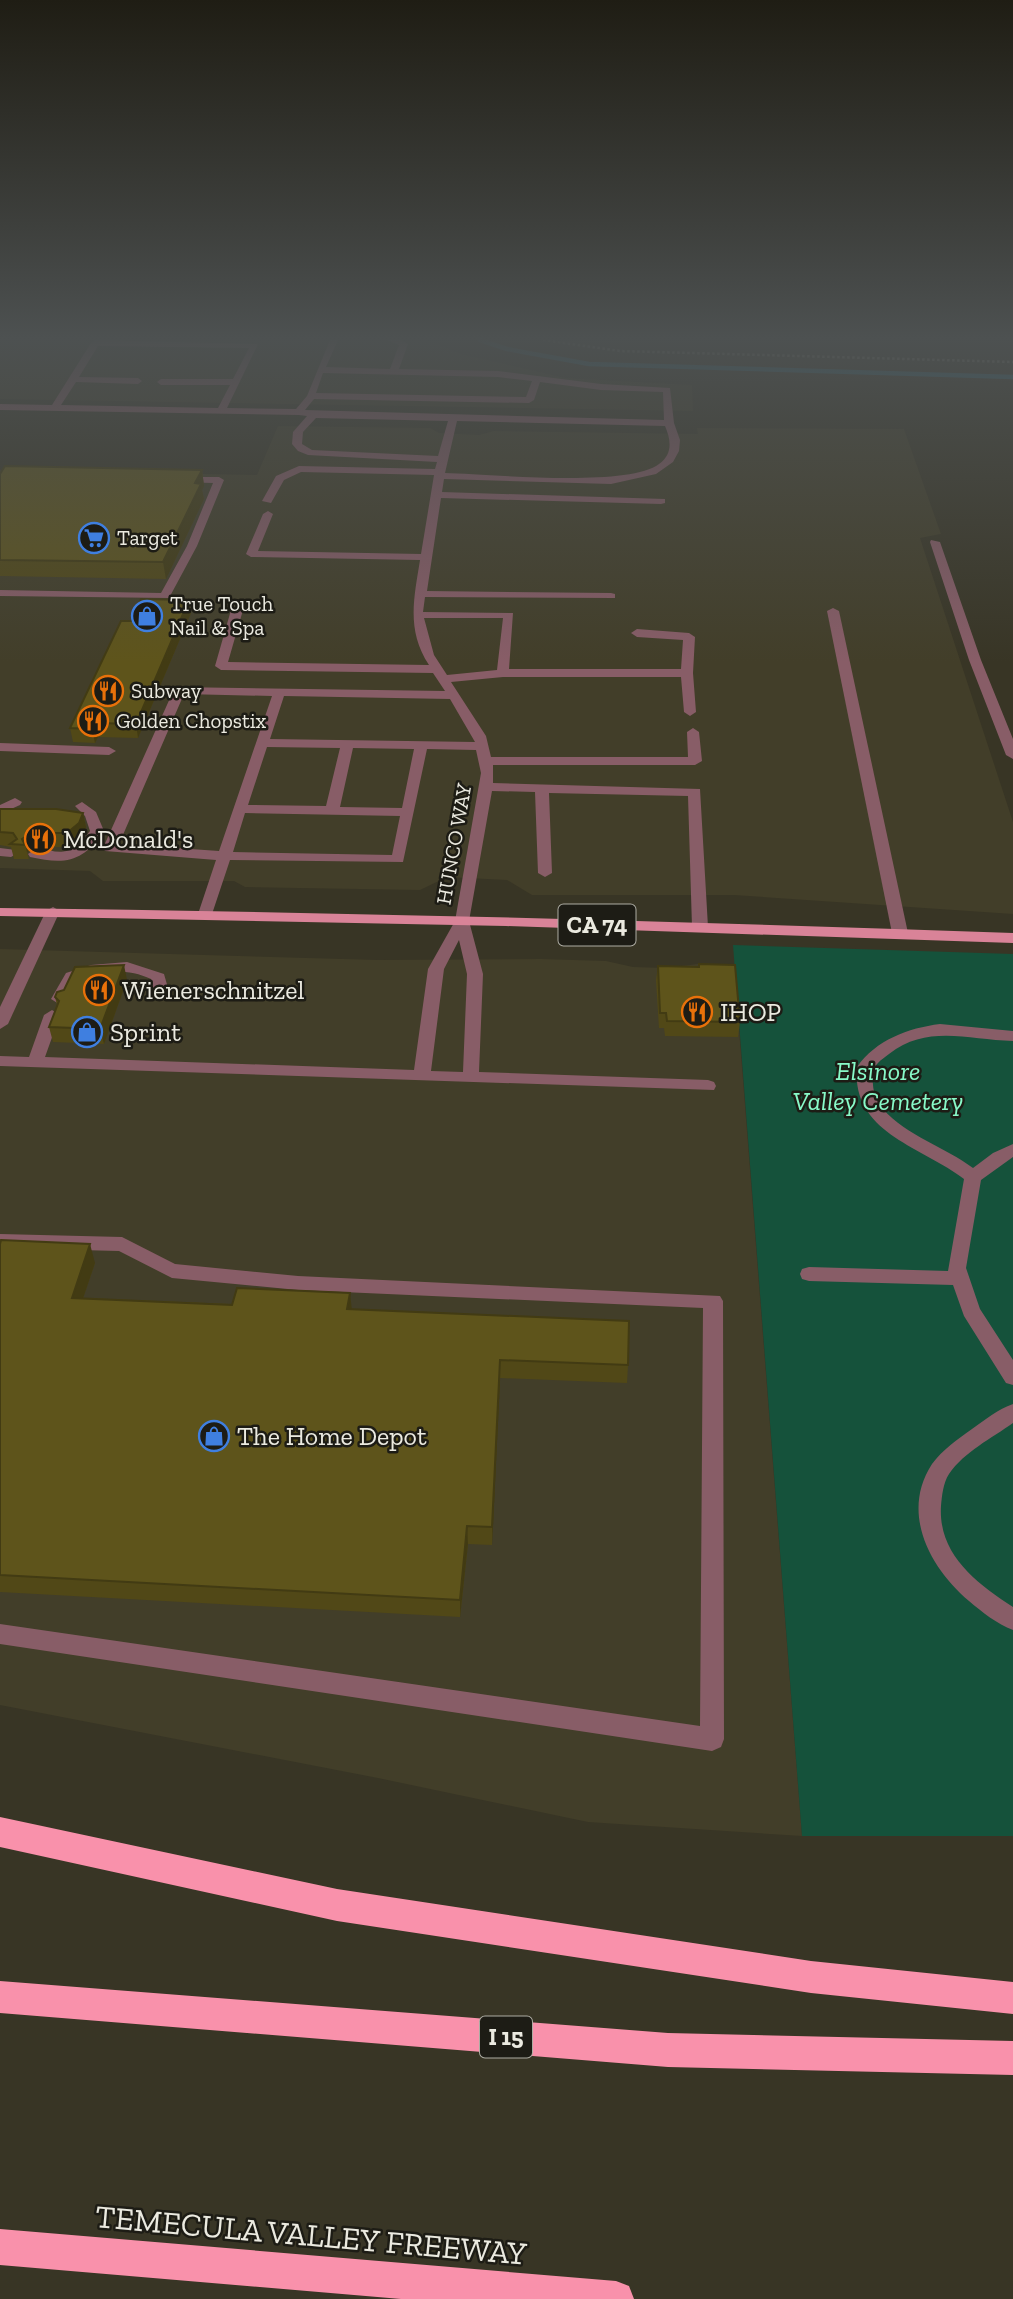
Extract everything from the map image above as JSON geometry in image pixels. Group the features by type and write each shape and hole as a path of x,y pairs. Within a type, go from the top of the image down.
{"highway":[{"path":"0,1832 337,1905 811,1977 1013,1998"},
{"name":"I 15","path":"0,1997 668,2050 1013,2059"},
{"name":"TEMECULA VALLEY FREEWAY","path":"0,2247 615,2299"}],"main road":[{"name":"CA 74","path":"0,912 205,914 732,927 1013,938"}],"street":[{"path":"299,447 312,453 442,459"},
{"name":"HUNCO WAY","path":"422,1074 436,969 462,922 488,773 481,736 428,655 417,615 445,447"},
{"path":"267,502 279,478 299,470 611,481 633,479 664,466 673,447"},
{"path":"0,593 165,596 192,546 219,481 165,479"},
{"path":"436,495 661,502"},
{"path":"268,514 251,554 426,557"},
{"path":"936,542 975,660 1008,728 1013,755"},
{"path":"420,594 611,596"},
{"path":"237,610 220,666 440,674 687,673"},
{"path":"833,611 901,933"},
{"path":"417,615 509,615 503,673"},
{"path":"637,633 689,637 687,673 690,712"},
{"path":"421,745 398,859 224,856 110,849 179,690 455,695"},
{"path":"205,914 279,692"},
{"path":"485,761 695,761 693,732"},
{"path":"262,743 482,746"},
{"path":"332,811 347,744"},
{"path":"0,747 109,751"},
{"path":"486,787 695,792 700,927"},
{"path":"542,788 545,873"},
{"path":"0,810 15,802"},
{"path":"35,854 72,857 83,852 96,831 91,815 82,806"},
{"path":"240,809 407,812"},
{"path":"0,1024 53,911"},
{"name":"HUNCO WAY","path":"462,922 474,974 471,1076"},
{"path":"59,999 71,976 93,968 139,969 158,977 160,988"},
{"path":"35,1062 52,1015"},
{"path":"973,1177 943,1156 882,1121 863,1088 865,1067 895,1040 927,1030 953,1029 1013,1036"},
{"path":"0,1061 708,1086"},
{"path":"1013,1150 973,1177 957,1268 971,1311 1013,1377"},
{"path":"0,1241 121,1244 172,1271 298,1283 713,1301 712,1740 0,1634"},
{"path":"809,1274 960,1278"},
{"path":"1013,1412 941,1469 933,1486 930,1506 932,1533 946,1564 981,1598 1013,1620"}],"shaded area":[{"path":"269,447 910,447 941,534 920,538 1013,822 1013,914 734,895 532,895 507,880 447,877 420,890 245,887 234,881 103,881 90,871 0,868 0,470 257,475"},
{"path":"0,949 378,960 541,959 606,961 633,967 665,968 698,964 734,965 802,1836 588,1822 378,1778 0,1705"}],"green space":[{"name":"Elsinore Valley Cemetery","path":"733,945 1013,954 1013,1836 802,1836"}],"building":[{"name":"Target","path":"5,466 202,470 195,483 201,484 163,562 0,560 0,474"},
{"path":"141,599 189,600 136,724 95,723 92,729 70,728 121,621 132,621"},
{"path":"0,809 56,809 83,813 79,823 67,833 31,833 22,839 25,845 10,844 17,839 13,833 0,832"},
{"name":"IHOP","path":"699,964 735,965 740,1022 667,1021 666,1013 660,1013 658,966 699,967"},
{"path":"124,965 100,1029 49,1027 59,1001 55,997 57,992 64,990 75,967"},
{"name":"The Home Depot","path":"1,1240 90,1244 72,1298 232,1305 237,1288 350,1293 347,1309 629,1321 628,1365 500,1360 492,1527 467,1526 460,1600 0,1575"}],"place":[{"name":"Target","path":"94,538"},
{"name":"True Touch Nail & Spa","path":"147,616"},
{"name":"Subway","path":"108,691"},
{"name":"Golden Chopstix","path":"93,721"},
{"name":"McDonald's","path":"40,839"},
{"name":"Wienerschnitzel","path":"99,990"},
{"name":"IHOP","path":"697,1012"},
{"name":"Sprint","path":"87,1032"},
{"name":"The Home Depot","path":"214,1436"}]}
